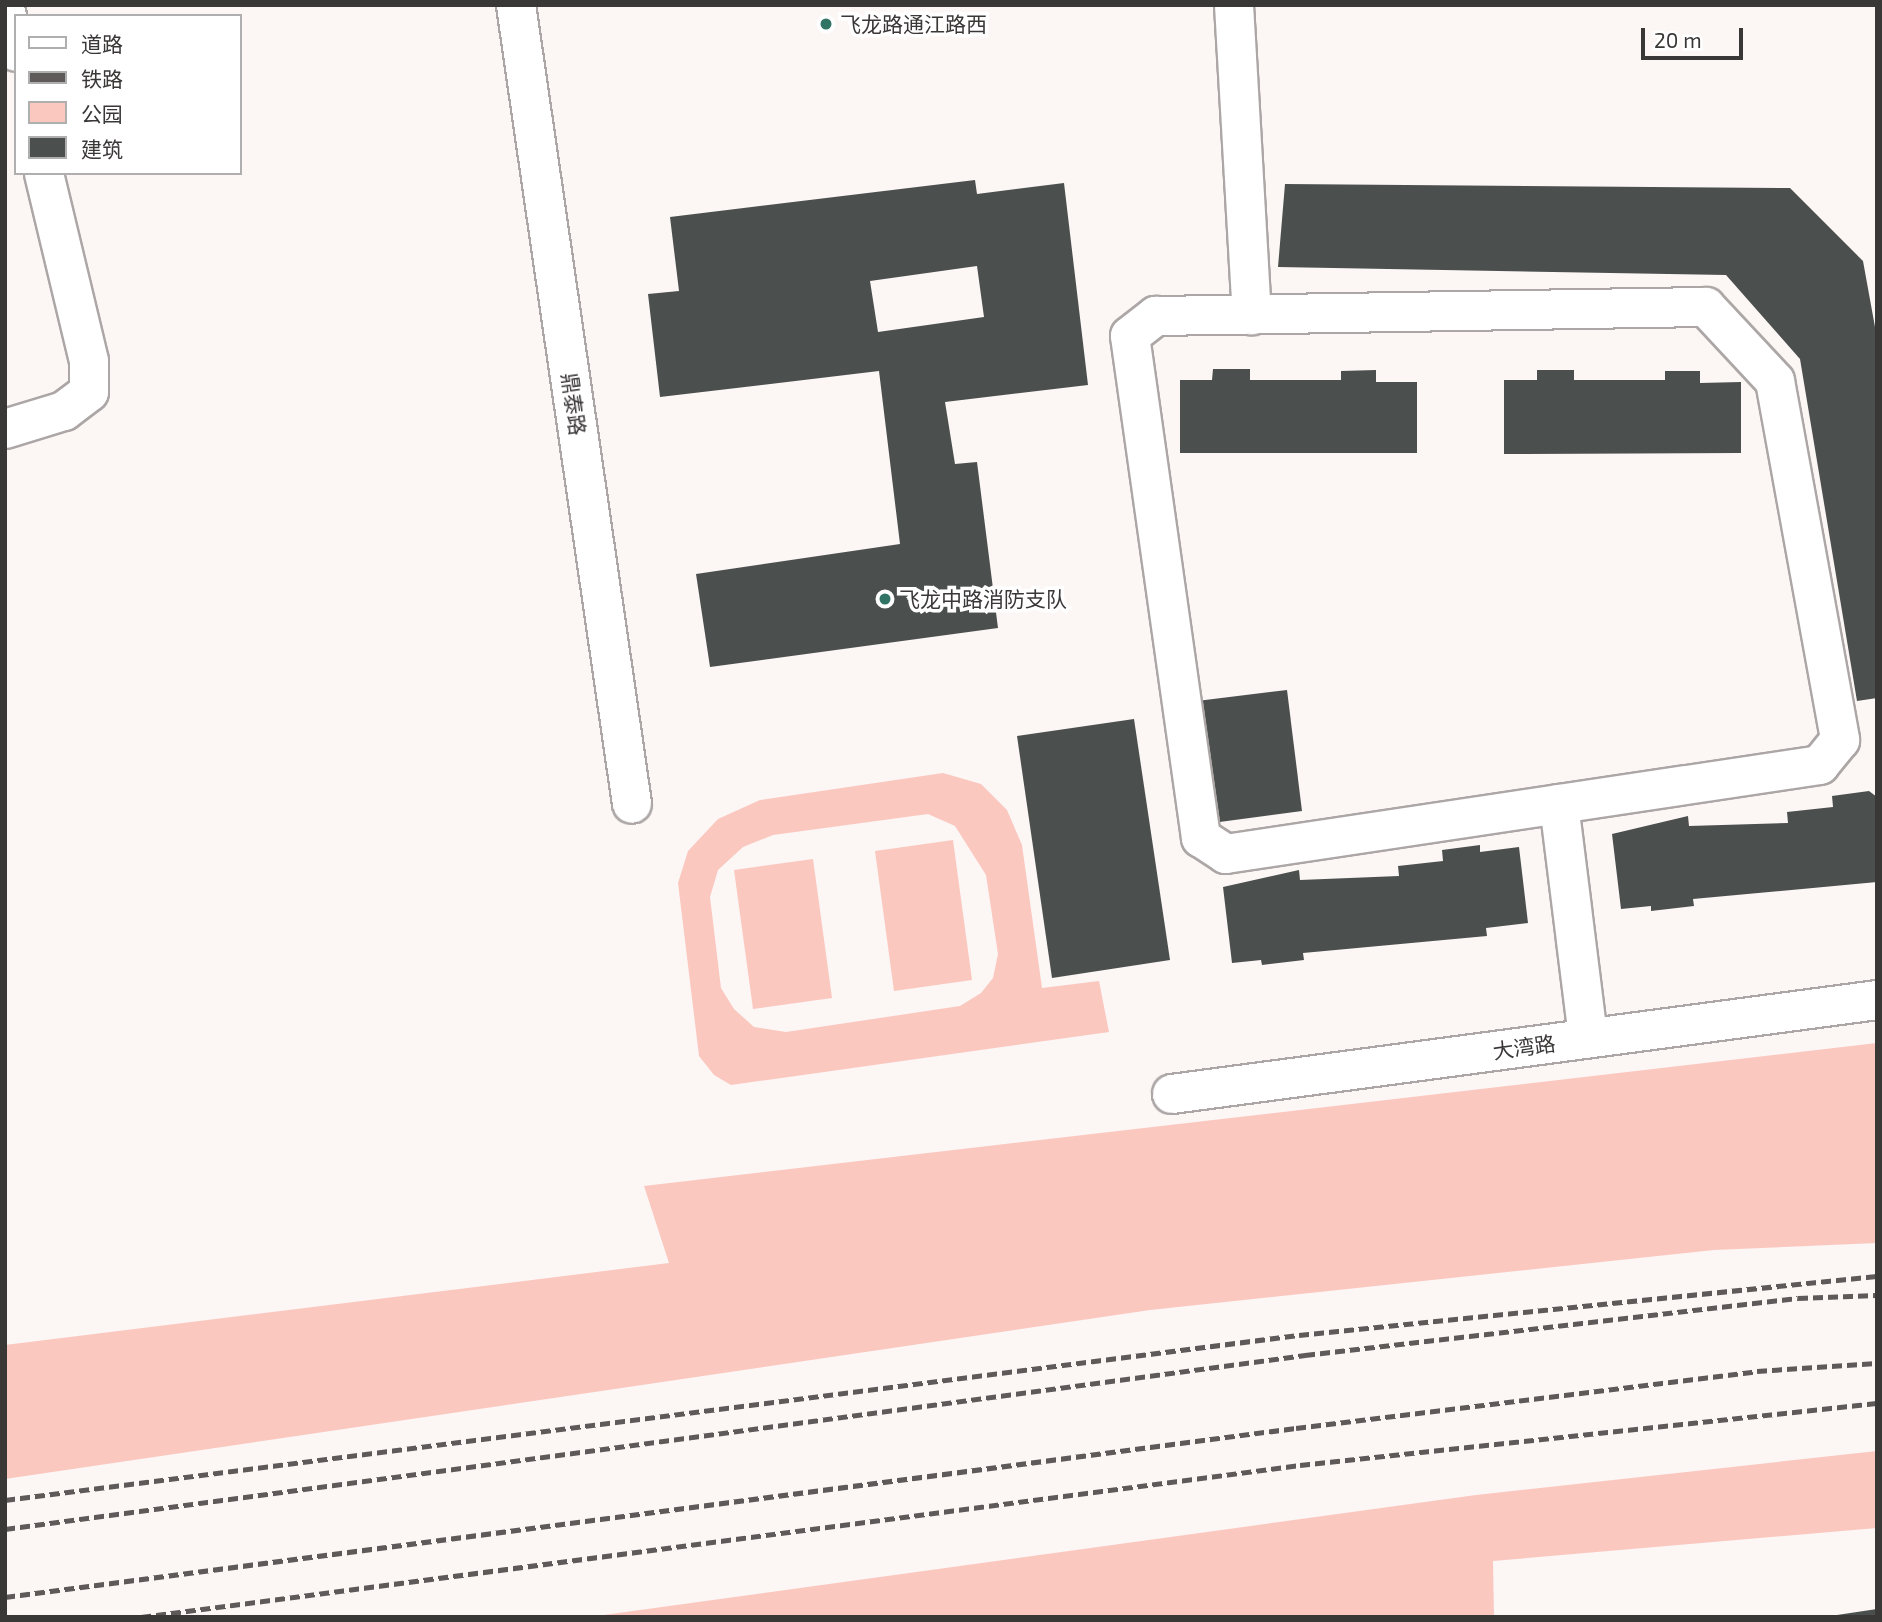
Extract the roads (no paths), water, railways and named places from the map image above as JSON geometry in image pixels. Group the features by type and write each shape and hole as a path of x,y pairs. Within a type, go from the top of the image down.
{"street":[{"name":"鼎泰路","path":"516,5 632,804"},
{"path":"1234,5 1252,315"},
{"path":"5,8 14,44"},
{"path":"5,429 64,411 89,392 89,361 44,175"},
{"path":"1706,307 1775,381 1840,740 1820,765 1559,804 1226,854 1201,838 1130,337 1156,316 1706,307"},
{"path":"1559,804 1588,1038"},
{"name":"大湾路","path":"1172,1094 1877,1000"}],"railway":[{"path":"5,1500 1299,1335 1877,1276"},
{"path":"5,1529 1305,1355 1798,1298 1877,1295"},
{"path":"5,1597 1296,1428 1757,1371 1877,1363"},
{"path":"141,1617 1300,1465 1877,1403"}],"place":[{"name":"飞龙路通江路西","path":"826,24"},
{"name":"飞龙中路消防支队","path":"885,599"}]}
